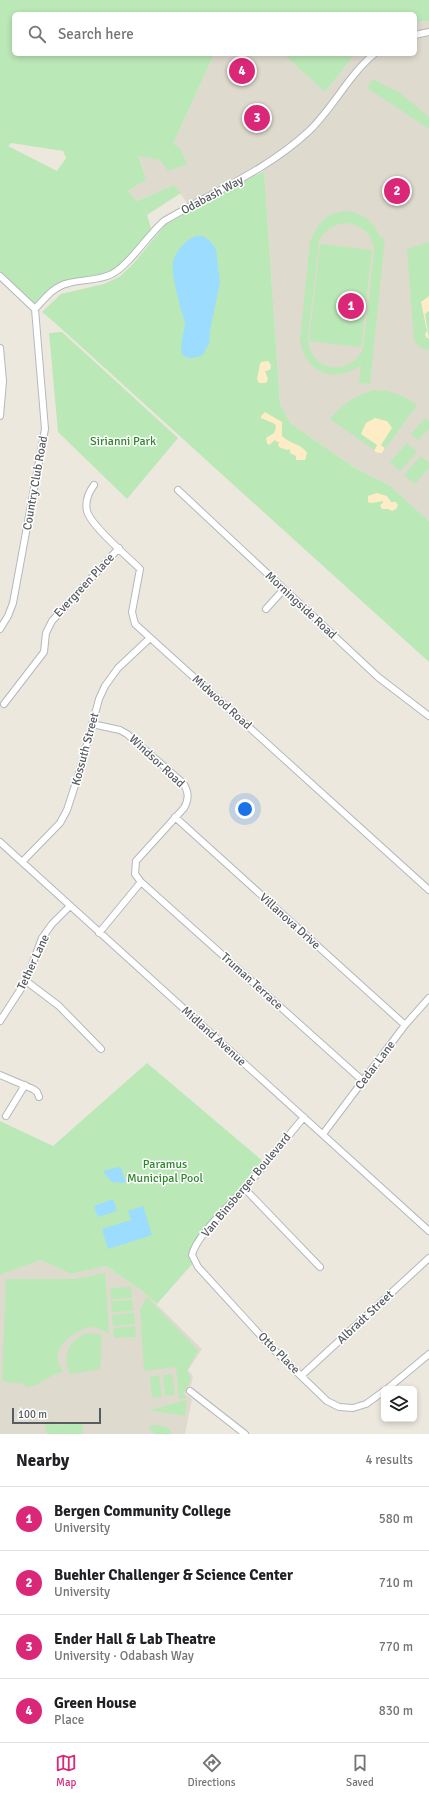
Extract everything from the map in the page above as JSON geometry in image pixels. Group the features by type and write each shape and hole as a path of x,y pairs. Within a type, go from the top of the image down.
{"street":[{"path":"417,35 429,32"},
{"name":"Odabash Way","path":"36,309 48,294 58,287 69,283 99,278 112,274 124,265 152,232 164,221 251,174 284,152 319,121 354,74 372,56"},
{"path":"0,276 36,309"},
{"name":"Country Club Road","path":"0,629 8,616 13,603 44,440 45,418 36,309"},
{"path":"0,348 3,380 0,416"},
{"name":"Midwood Road","path":"94,485 87,500 87,514 140,569 132,612 135,624 429,890"},
{"name":"Morningside Road","path":"178,490 378,677 429,716"},
{"name":"Evergreen Place","path":"4,704 44,652 46,633 52,621 119,548"},
{"path":"266,609 284,589"},
{"name":"Kossuth Street","path":"22,862 60,823 67,810 80,770 99,699 111,678 150,638"},
{"name":"Windsor Road","path":"92,724 120,730 127,734 184,784 188,793 187,803 136,861 135,874 141,882"},
{"name":"Villanova Drive","path":"175,817 406,1025"},
{"name":"Midland Avenue","path":"0,842 429,1231"},
{"path":"99,933 141,882"},
{"name":"Truman Terrace","path":"141,882 363,1080"},
{"name":"Tether Lane","path":"0,1021 26,981 42,938 52,924 70,906"},
{"path":"26,981 59,1006 101,1049"},
{"name":"Cedar Lane","path":"323,1134 363,1080 429,998"},
{"path":"0,1075 25,1085 37,1092 39,1098"},
{"path":"6,1116 25,1085"},
{"name":"Van Binsberger Boulevard","path":"192,1256 194,1247 200,1238 304,1117"},
{"path":"244,1188 320,1267"},
{"name":"Otto Place","path":"192,1256 198,1267 266,1341 327,1401 339,1407 353,1408 366,1404 381,1393"},
{"name":"Albradt Street","path":"301,1376 429,1258"},
{"path":"391,1386 429,1354"},
{"path":"190,1391 245,1434"}],"shaded area":[{"path":"429,21 429,521 389,485 355,468 290,423 280,404 264,171 262,168 190,207 174,185 137,201 128,191 146,180 139,155 160,160 173,144 213,56 285,56 325,92 353,56 417,56 417,22"},
{"path":"41,1260 71,1274 106,1266 146,1294 202,1349 188,1370 193,1376 191,1385 185,1394 192,1399 185,1434 0,1434 0,1275"}],"green space":[{"path":"0,0 429,0 429,21 417,22 417,12 12,12 12,56 213,56 173,144 180,148 187,164 168,171 160,160 139,156 146,180 128,191 137,201 174,185 181,193 147,215 152,231 112,274 58,287 35,309 0,275","holes":["11,143 63,151 66,158 57,171 8,146"]},
{"path":"285,56 353,56 325,92"},
{"path":"373,79 400,93 429,117 429,129 367,88"},
{"path":"264,171 280,404 290,423 355,468 389,485 429,521 429,662 42,312 61,294 104,284 119,277 133,264 166,224"},
{"path":"348,211 359,214 375,227 380,237 385,238 370,384 359,383 361,365 351,371 341,374 322,372 314,367 303,351 300,340 310,242 316,229 323,220 328,216","holes":["346,223 352,224 366,232 372,240 374,251 363,349 357,358 348,365 330,367 322,364 315,357 310,349 308,337 319,241 333,226"]},
{"path":"429,242 429,350 420,347 414,340 407,249"},
{"path":"320,244 372,250 361,347 309,341"},
{"name":"Sirianni Park","path":"62,332 178,438 127,499 58,432 49,333"},
{"path":"375,390 398,394 417,405 383,452 377,452 330,419 350,401"},
{"path":"425,418 429,421 429,429 418,440 411,434"},
{"path":"407,443 417,452 400,471 390,462"},
{"path":"421,456 429,463 429,468 415,484 404,475"},
{"name":"Paramus Municipal Pool","path":"147,1063 265,1163 194,1247 194,1262 157,1304 142,1291 106,1266 71,1274 41,1260 0,1275 0,1121 53,1146"},
{"path":"105,1273 109,1334 99,1328 92,1327 86,1328 73,1335 62,1345 59,1351 59,1364 64,1372 54,1374 38,1384 28,1387 23,1384 2,1381 6,1279 75,1279"},
{"path":"131,1287 132,1298 111,1299 110,1288"},
{"path":"147,1297 198,1350 187,1371 190,1377 190,1382 183,1393 187,1398 179,1399 176,1367 144,1371 140,1310"},
{"path":"132,1300 133,1311 112,1312 111,1301"},
{"path":"134,1313 135,1324 113,1326 112,1315"},
{"path":"135,1326 136,1337 114,1338 113,1328"},
{"path":"88,1333 102,1335 100,1369 70,1374 67,1361 68,1349 76,1339"},
{"path":"172,1374 175,1395 165,1396 163,1375"},
{"path":"159,1375 162,1397 152,1398 150,1377"},
{"path":"187,1400 185,1416 149,1410"},
{"path":"53,1421 59,1425 73,1422 82,1423 83,1434 47,1434 45,1422"},
{"path":"152,1425 166,1426 173,1434 154,1434 153,1431 148,1430"}],"sand":[{"path":"429,296 429,311 425,314 429,339 425,334 427,331 421,302"},
{"path":"268,361 271,365 270,370 265,371 268,379 266,383 259,383 257,379 260,364 261,362"},
{"path":"265,412 282,422 282,436 305,450 307,453 305,460 296,460 296,456 290,453 290,449 287,450 279,447 278,444 280,442 275,440 269,445 267,443 266,438 274,433 276,428 275,424 261,418"},
{"path":"375,418 387,421 392,428 381,445 385,448 382,453 374,451 377,445 361,434 366,423"},
{"path":"377,493 387,496 391,502 396,502 398,505 396,509 392,511 382,509 380,505 383,501 372,503 368,502 368,496"}],"water":[{"path":"195,236 203,236 210,241 216,249 220,283 211,325 209,343 203,355 193,358 186,357 181,350 185,323 173,275 173,262 184,243"},
{"path":"118,1167 121,1168 126,1183 112,1182 103,1171"},
{"path":"113,1199 117,1211 98,1217 94,1206"},
{"path":"143,1206 152,1235 108,1249 102,1229 131,1220 128,1211"}],"place":[{"name":"Green House","path":"242,71"},
{"name":"Ender Hall & Lab Theatre","path":"257,118"},
{"name":"Buehler Challenger & Science Center","path":"397,191"},
{"name":"Bergen Community College","path":"351,306"}]}
